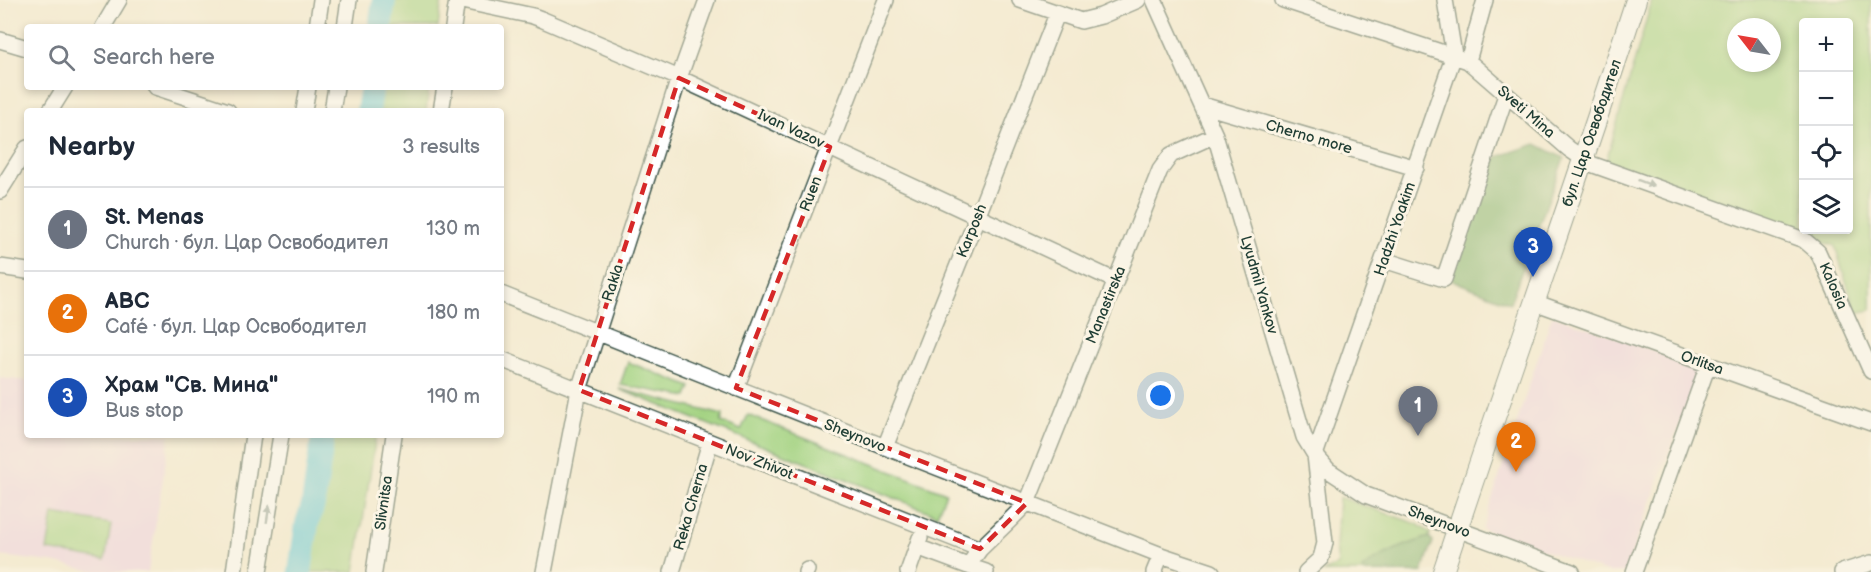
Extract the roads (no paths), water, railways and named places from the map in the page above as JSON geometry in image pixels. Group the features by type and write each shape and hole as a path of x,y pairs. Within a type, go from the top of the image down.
{"main road":[{"name":"бул. Цар Освободител","path":"1443,572 1534,303 1588,161 1636,0"}],"street":[{"path":"104,24 119,0"},
{"path":"317,24 321,0"},
{"path":"345,24 349,0"},
{"path":"453,24 457,0"},
{"name":"Ivan Vazov","path":"457,0 533,16 679,78 1116,281"},
{"name":"Rakla","path":"544,572 579,390 679,78 707,0"},
{"name":"Ruen","path":"736,388 886,0"},
{"path":"1020,0 1081,21 1101,16 1138,0"},
{"name":"Lyudmil Yankov","path":"1154,0 1215,135 1304,437 1315,455 1325,543 1321,558 1306,572"},
{"name":"Sveti Mina","path":"1283,0 1461,58 1569,149 1588,161 1804,240"},
{"name":"Hadzhi Yoakim","path":"1315,455 1416,168 1461,58 1444,0"},
{"path":"1461,58 1485,0"},
{"name":"Karposh","path":"885,447 1057,14"},
{"path":"0,40 24,47"},
{"path":"52,108 63,90"},
{"path":"164,90 219,108"},
{"path":"304,108 308,90"},
{"path":"332,108 336,90"},
{"path":"442,108 444,90"},
{"path":"1384,260 1444,279 1506,95"},
{"name":"Cherno more","path":"1202,105 1416,168"},
{"name":"Manastirska","path":"1027,502 1160,170 1171,155 1215,135"},
{"path":"0,191 24,153"},
{"name":"Kalosia","path":"1804,240 1818,252 1871,371"},
{"path":"0,267 24,271"},
{"name":"Sheynovo","path":"504,295 1161,555 1212,572"},
{"name":"Orlitsa","path":"1534,303 1871,423"},
{"name":"Nov Zhivot","path":"504,360 980,549"},
{"path":"1634,572 1708,365"},
{"path":"234,572 253,438"},
{"path":"259,572 281,438"},
{"name":"Slivnitsa","path":"374,572 394,438"},
{"name":"Reka Cherna","path":"672,572 710,442"},
{"name":"Sheynovo","path":"1315,455 1328,470 1366,495 1572,572"},
{"path":"968,566 980,549 1027,502"},
{"path":"908,572 924,527"},
{"path":"917,547 986,572"},
{"path":"1154,572 1161,555"},
{"path":"1842,572 1871,563"}],"waterway":[{"path":"380,24 384,0"},
{"path":"368,108 372,90"},
{"path":"300,572 323,438"}],"place":[{"name":"Храм \"Св. Мина\"","path":"1533,277"},
{"name":"St. Menas","path":"1418,436"},
{"name":"ABC","path":"1516,472"}]}
